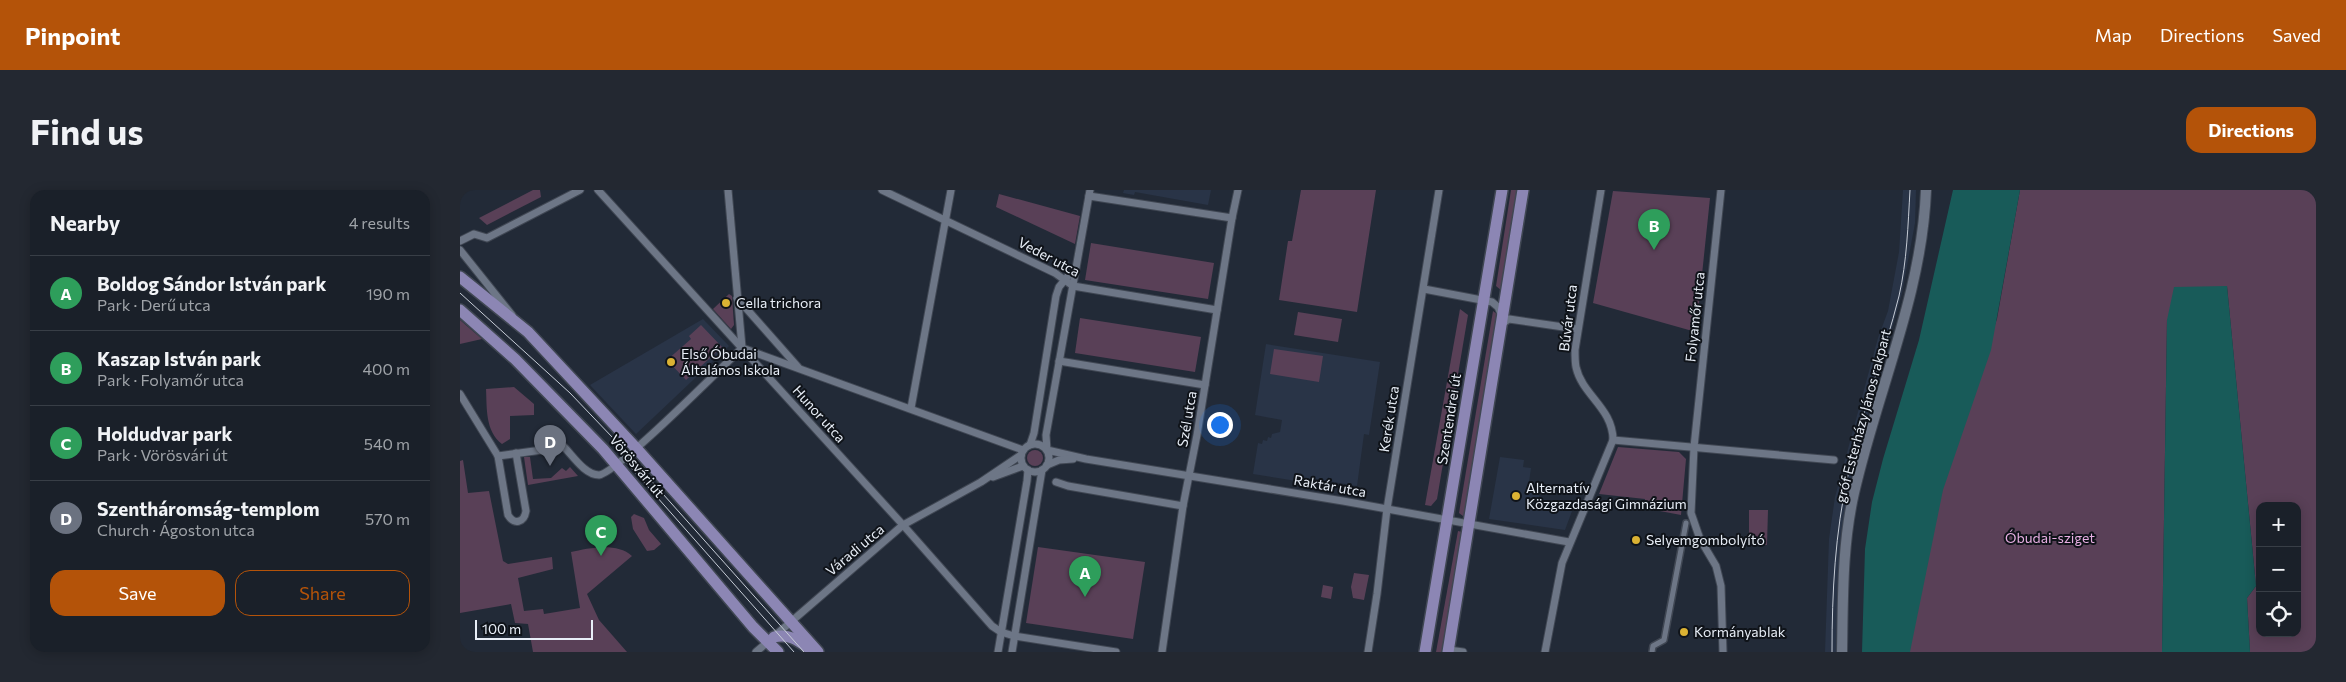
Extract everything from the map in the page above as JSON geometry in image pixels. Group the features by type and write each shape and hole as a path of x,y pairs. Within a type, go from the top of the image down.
{"main road":[{"name":"Szentendrei út","path":"1425,652 1502,190"},
{"path":"1449,651 1523,190"},
{"name":"gróf Esterházy János rakpart","path":"1842,652 1844,574 1854,494 1879,400 1915,280 1925,212 1926,190"},
{"name":"Vörösvári út","path":"460,277 519,323 636,448 818,652"},
{"name":"Vörösvári út","path":"460,310 555,399 616,464 771,640 778,652"},
{"path":"771,640 783,635 792,637 813,652"}],"street":[{"path":"460,240 474,234 487,238 580,190"},
{"name":"Hunor utca","path":"598,190 903,525 992,626 1001,632"},
{"path":"728,190 742,348"},
{"name":"Veder utca","path":"882,190 1055,273 1072,286 1217,310"},
{"path":"911,408 951,190"},
{"name":"Szél utca","path":"1162,652 1183,506 1238,190"},
{"name":"Kerék utca","path":"1368,652 1387,509 1439,190"},
{"name":"Búvár utca","path":"1601,190 1577,329 1576,366 1579,376 1612,423 1613,440"},
{"name":"Folyamőr utca","path":"1722,190 1694,447 1691,513 1693,525 1716,566 1721,586 1723,652"},
{"path":"1012,652 1044,468 1049,458 1046,435 1090,193 1232,218"},
{"name":"Vörösvári út","path":"460,250 519,323"},
{"path":"998,652 1028,481 1025,468 1025,450 1034,433 1056,296 1059,287 1075,268"},
{"path":"1424,289 1492,302 1498,307 1502,315 1502,325"},
{"path":"737,298 800,368"},
{"path":"1502,325 1509,319 1577,329"},
{"path":"742,348 1025,450 1036,444 1047,450"},
{"path":"498,456 564,447 586,469 597,475 605,474 636,448 742,348"},
{"path":"1059,361 1205,385"},
{"path":"460,394 498,456 508,515 511,520 516,522 522,521 526,517 526,511 516,453"},
{"path":"1545,652 1562,563 1569,542 1613,440 1834,460"},
{"name":"Váradi utca","path":"756,652 903,525 981,482 1025,450"},
{"name":"Raktár utca","path":"1047,450 1086,459 1387,509 1569,542"},
{"name":"Raktár utca","path":"1044,468 1066,459 1086,459"},
{"path":"1025,468 1034,472 1044,468"},
{"name":"Váradi utca","path":"981,482 1025,468"},
{"path":"1056,482 1068,486 1183,506"},
{"path":"1652,652 1653,646 1664,640 1686,523"},
{"path":"1001,632 1014,636 1116,652"},
{"path":"1449,651 1462,652"}],"shaded area":[{"path":"1124,190 1211,190 1208,205 1135,192 1134,195 1123,193"},
{"path":"1903,190 1916,190 1915,223 1902,293 1856,457 1848,493 1838,577 1836,652 1825,652 1829,539 1835,497 1878,338 1888,311 1899,252"},
{"path":"1953,190 2020,190 1991,350 1943,490 1910,652 1862,652 1865,549 1872,502 1919,340"},
{"path":"2227,286 2256,586 2247,598 2250,652 2162,652 2167,320 2174,287"},
{"name":"Első Óbudai Általános Iskola","path":"703,319 729,346 636,434 590,385"},
{"path":"1266,344 1380,362 1369,435 1364,434 1357,486 1311,478 1309,483 1253,474 1258,443 1262,444 1263,440 1267,441 1268,437 1271,438 1272,434 1280,432 1282,420 1255,415"},
{"name":"Alternatív Közgazdasági Gimnázium","path":"1500,457 1524,460 1523,467 1531,468 1528,489 1540,490 1539,499 1575,503 1565,530 1489,519"}],"green space":[{"path":"533,190 540,190 541,197 487,225 479,218"},
{"path":"1301,190 1376,190 1357,312 1279,300 1288,241 1292,241"},
{"path":"1511,190 1518,190 1502,291 1496,286"},
{"name":"Óbudai-sziget","path":"2020,190 2316,190 2316,652 2250,652 2247,598 2256,586 2227,286 2167,320 2162,652 1910,652 1908,638 1926,571 1924,526 1997,319"},
{"path":"1613,191 1710,198 1696,332 1593,303"},
{"path":"999,194 1080,216 1075,244 996,207"},
{"path":"1091,243 1214,263 1208,299 1085,280"},
{"path":"729,294 732,296 734,325 731,329 713,309"},
{"path":"1460,309 1468,315 1437,499 1431,506 1425,505"},
{"path":"1493,311 1498,315 1465,515 1463,516 1459,513"},
{"path":"1298,312 1342,319 1338,342 1294,335"},
{"path":"1080,318 1201,337 1195,372 1075,353"},
{"path":"460,320 482,339 460,344"},
{"path":"701,325 722,347 686,380 667,360 691,339 689,336"},
{"path":"1274,349 1323,356 1319,382 1270,374"},
{"path":"514,387 534,404 534,415 510,416 510,439 502,444 492,433 488,419 486,389"},
{"path":"1618,447 1679,452 1686,459 1681,515 1644,508 1645,499 1599,494"},
{"path":"1035,450 1043,458 1035,466 1027,458"},
{"path":"524,457 530,457 533,479 551,478 562,468 566,471 570,467 578,476 528,485"},
{"path":"463,460 468,493 489,491 503,561 508,564 552,557 553,569 518,578 524,611 543,609 544,614 580,608 571,552 603,547 619,549 632,556 587,594 599,620 627,652 533,652 528,624 515,623 511,604 460,613 460,461"},
{"path":"1749,510 1768,510 1767,545 1749,545"},
{"path":"634,514 644,518 649,530 661,544 654,550 647,551 633,529 631,517"},
{"path":"1458,531 1462,532 1443,652 1436,652"},
{"path":"1038,547 1145,562 1133,639 1026,623"},
{"path":"1354,573 1369,575 1364,600 1353,598 1351,587"},
{"path":"1323,585 1333,587 1331,599 1321,597"}],"tram line":[{"path":"1832,652 1835,563 1840,519 1853,452 1887,341 1902,283 1910,190"},
{"path":"460,293 570,393 613,438 804,652"},
{"path":"626,462 794,652"}],"place":[{"name":"Kaszap István park","path":"1654,250"},
{"name":"Cella trichora","path":"726,303"},
{"name":"Első Óbudai Általános Iskola","path":"671,362"},
{"name":"Szentháromság-templom","path":"550,466"},
{"name":"Alternatív Közgazdasági Gimnázium","path":"1516,496"},
{"name":"Selyemgombolyító","path":"1636,540"},
{"name":"Holdudvar park","path":"601,556"},
{"name":"Boldog Sándor István park","path":"1085,597"},
{"name":"Kormányablak","path":"1684,632"}]}
